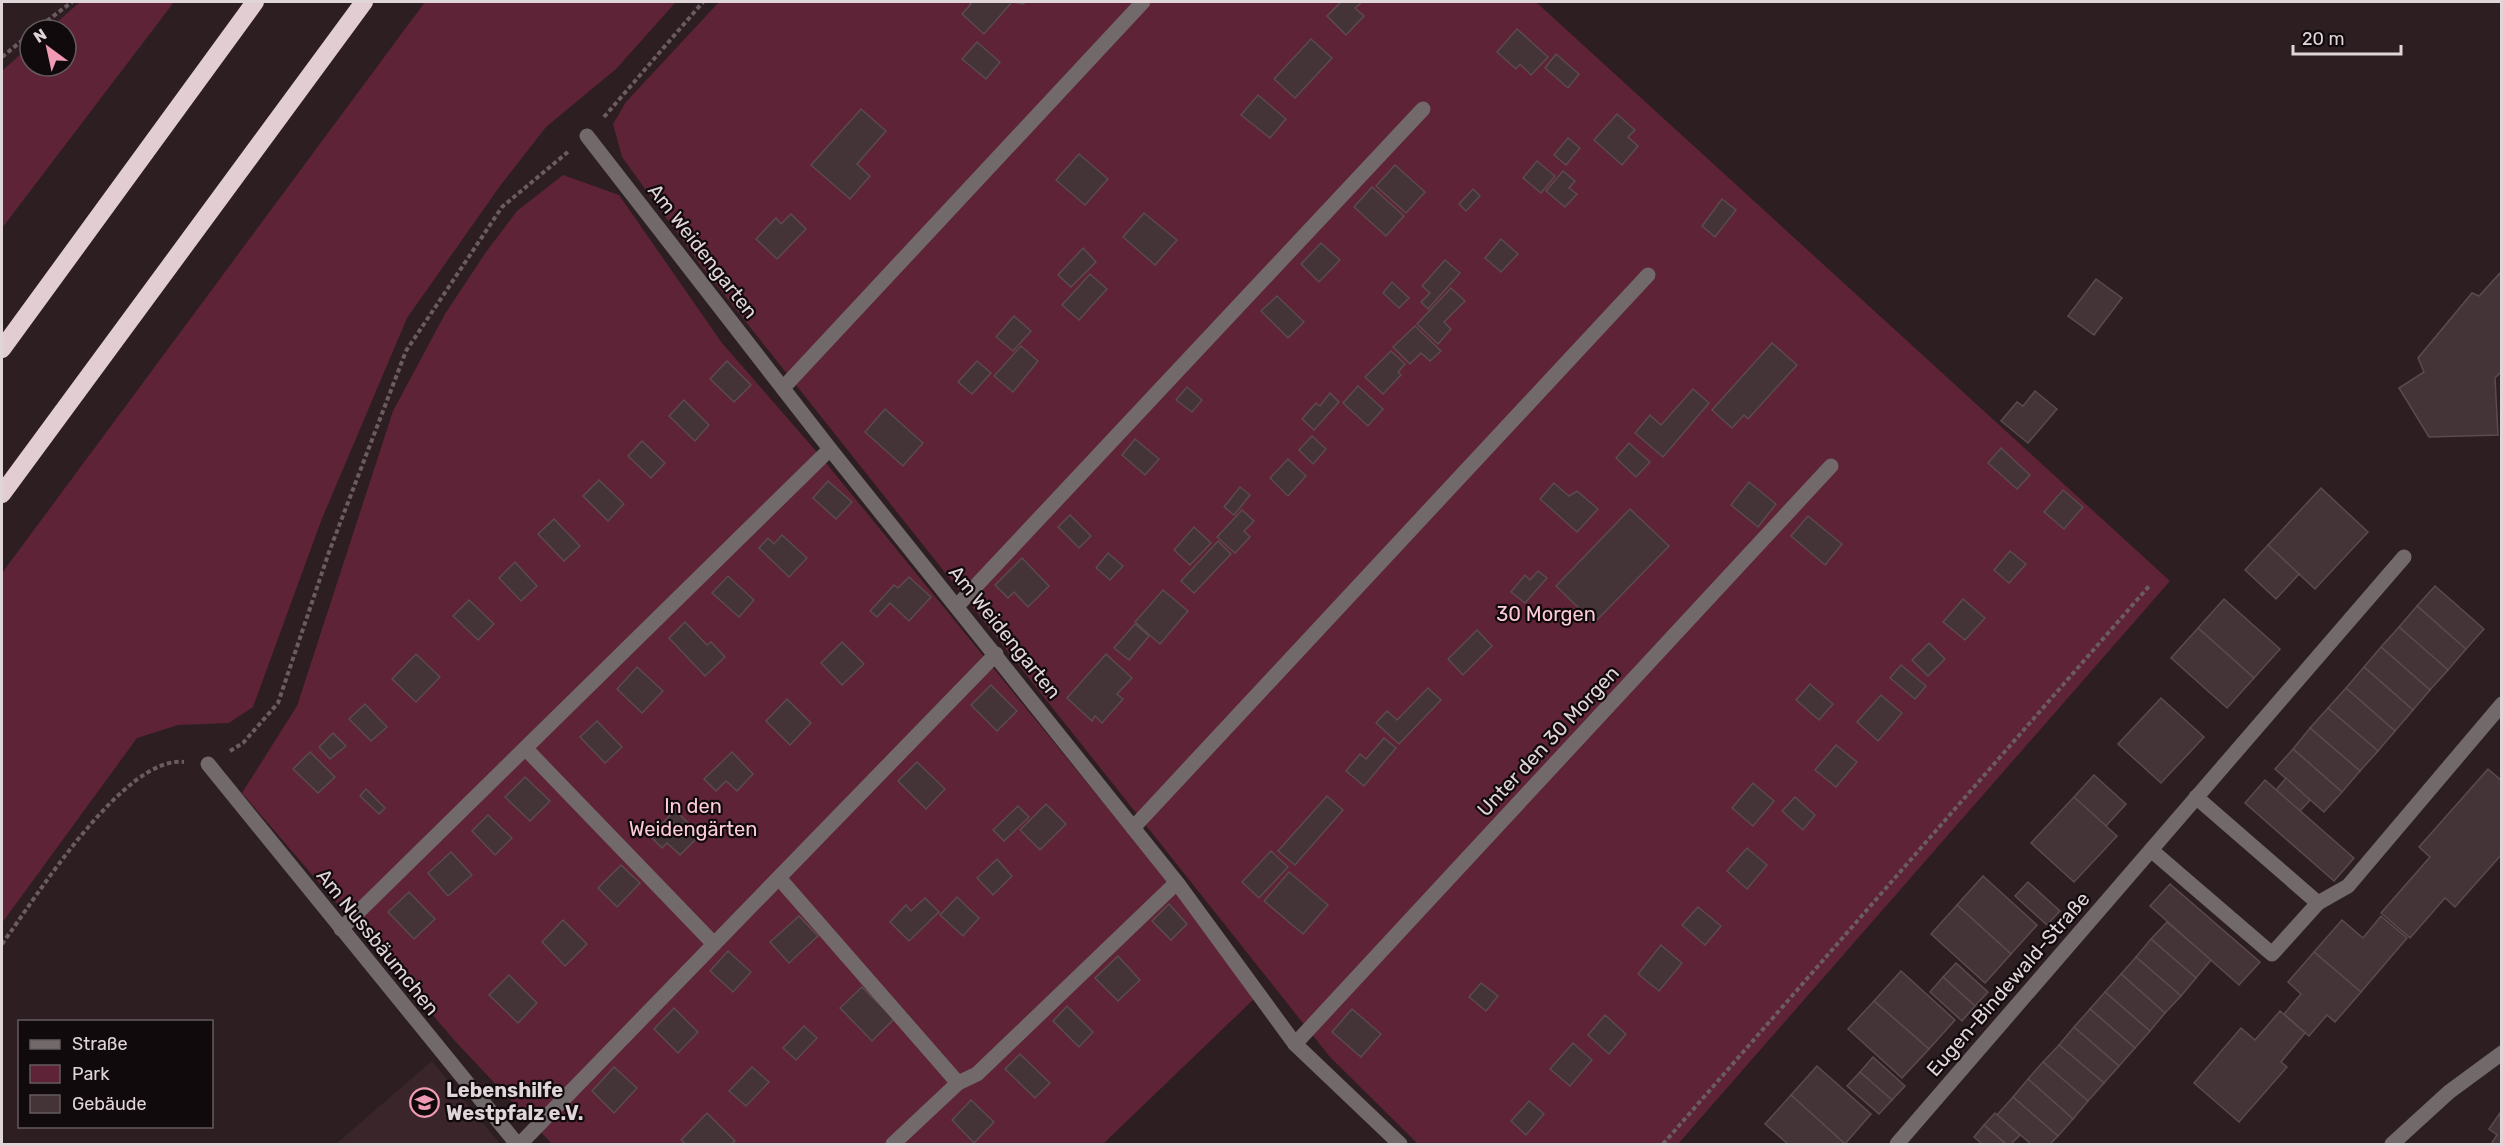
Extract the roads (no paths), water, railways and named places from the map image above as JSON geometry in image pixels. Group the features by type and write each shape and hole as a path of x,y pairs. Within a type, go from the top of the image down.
{"highway":[{"path":"2,349 255,2"},
{"path":"2,494 364,2"}],"street":[{"path":"783,388 1143,2"},
{"path":"957,606 1423,109"},
{"name":"Am Weidengarten","path":"587,136 830,449 996,654 1178,885 1295,1044 1400,1144"},
{"path":"1133,828 1648,275"},
{"path":"341,929 830,449"},
{"name":"Unter den 30 Morgen","path":"1295,1044 1831,466"},
{"name":"Eugen-Bindewald-Straße","path":"1897,1144 2404,557"},
{"path":"518,1144 996,654"},
{"path":"2151,850 2272,954 2318,903 2348,885 2502,704"},
{"path":"526,749 714,944"},
{"name":"Am Nussbäumchen","path":"208,764 518,1144"},
{"path":"2196,797 2318,903"},
{"path":"779,878 958,1083"},
{"path":"893,1144 958,1083 977,1074 1172,887 1178,885"},
{"path":"2392,1144 2449,1092 2502,1053"}],"place":[{"name":"Lebenshilfe Westpfalz e.V.","path":"425,1102"}],"park label":[{"name":"30 Morgen","path":"1546,614"},
{"name":"In den Weidengärten","path":"693,818"}]}
